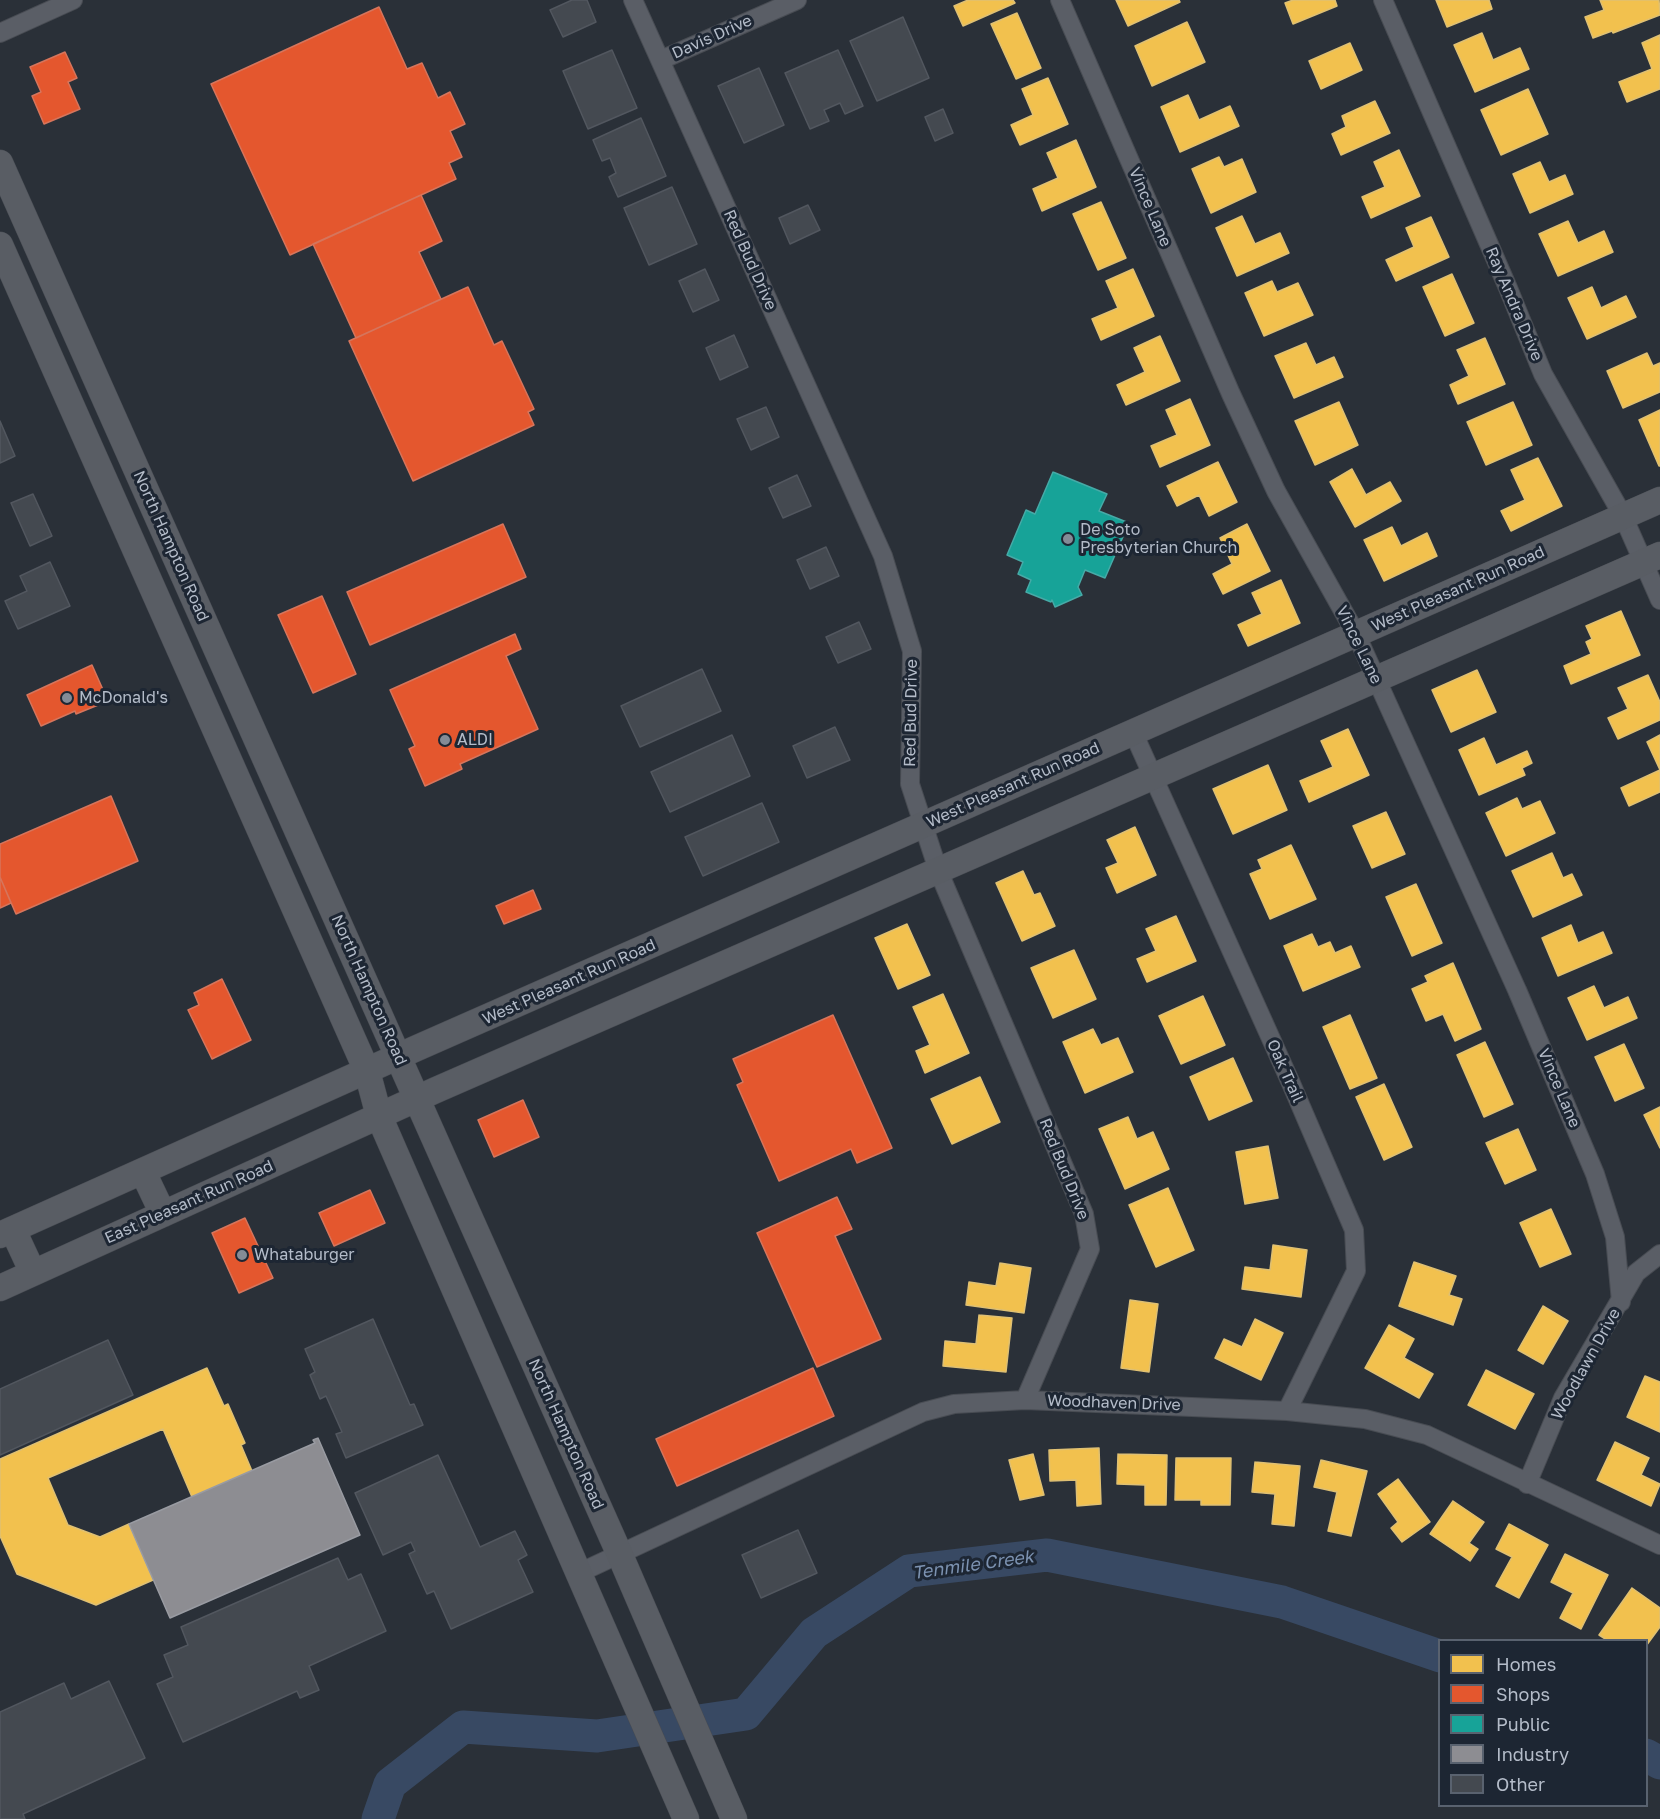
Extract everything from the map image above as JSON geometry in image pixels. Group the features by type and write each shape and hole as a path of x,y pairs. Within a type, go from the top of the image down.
{"main road":[{"name":"North Hampton Road","path":"0,163 620,1555 734,1819"},
{"name":"North Hampton Road","path":"0,245 367,1071 379,1116 686,1819"},
{"name":"West Pleasant Run Road","path":"367,1071 1660,500"},
{"path":"379,1116 1652,558"},
{"path":"151,585 183,572"},
{"path":"263,838 295,824"},
{"path":"33,1273 6,1232 367,1071"},
{"name":"East Pleasant Run Road","path":"0,1288 379,1116"},
{"path":"143,1172 162,1214"}],"street":[{"path":"0,33 73,0"},
{"name":"Red Bud Drive","path":"633,0 883,556 912,651 910,784 938,870 1084,1214 1090,1249 1025,1400"},
{"name":"Davis Drive","path":"661,60 797,0"},
{"name":"Vince Lane","path":"1060,0 1276,491 1356,634 1517,990 1595,1174 1615,1237 1621,1302"},
{"name":"Ray Andra Drive","path":"1383,0 1543,374 1623,516 1652,558 1660,600"},
{"name":"Oak Trail","path":"1133,732 1290,1081 1354,1230 1356,1271 1287,1411"},
{"name":"Woodlawn Drive","path":"1527,1484 1563,1398 1636,1273 1660,1254"},
{"name":"Woodhaven Drive","path":"579,1573 923,1412 954,1404 1025,1400 1287,1411 1365,1419 1427,1435 1660,1545"}],"building: Homes":[{"path":"968,0 1013,0 1015,3 963,26 954,6"},
{"path":"1116,0 1179,0 1180,2 1128,26"},
{"path":"1293,0 1335,0 1337,6 1293,24 1285,3"},
{"path":"1436,0 1489,0 1492,9 1447,27"},
{"path":"1600,0 1659,0 1660,15 1593,38 1585,17 1604,10"},
{"path":"1017,13 1041,68 1016,79 991,24"},
{"path":"1187,22 1205,62 1152,86 1135,46"},
{"path":"1482,33 1493,60 1520,48 1529,69 1475,92 1454,45"},
{"path":"1660,35 1660,89 1627,102 1619,82 1652,69 1642,43"},
{"path":"1350,43 1362,70 1321,89 1309,61"},
{"path":"1048,78 1068,124 1020,145 1011,125 1033,115 1022,89"},
{"path":"1528,89 1548,134 1501,155 1481,110"},
{"path":"1188,95 1199,120 1230,106 1239,126 1180,152 1161,107"},
{"path":"1375,101 1390,133 1341,155 1332,134 1346,127 1342,116"},
{"path":"1076,140 1096,187 1042,211 1033,189 1058,178 1047,153"},
{"path":"1399,150 1420,196 1371,218 1362,197 1385,187 1374,162"},
{"path":"1219,157 1224,167 1242,159 1256,192 1211,213 1192,169"},
{"path":"1540,162 1549,182 1565,175 1573,194 1530,213 1513,174"},
{"path":"1101,202 1126,258 1098,270 1073,214"},
{"path":"1242,216 1255,244 1280,233 1289,253 1237,276 1216,228"},
{"path":"1431,217 1449,257 1396,281 1386,260 1414,247 1406,228"},
{"path":"1568,221 1578,243 1604,231 1613,252 1558,276 1539,234"},
{"path":"1133,269 1154,316 1101,340 1092,319 1118,308 1106,281"},
{"path":"1452,274 1474,323 1445,336 1423,287"},
{"path":"1272,281 1277,292 1298,283 1313,315 1264,336 1245,293"},
{"path":"1592,287 1601,308 1626,296 1636,317 1587,339 1568,298"},
{"path":"1160,336 1180,381 1126,405 1117,385 1145,372 1134,348"},
{"path":"1485,338 1505,384 1458,404 1450,385 1469,376 1457,350"},
{"path":"1306,343 1316,365 1334,357 1343,377 1294,398 1275,356"},
{"path":"1647,353 1653,366 1660,363 1660,392 1623,408 1607,371"},
{"path":"1190,399 1210,445 1160,467 1151,446 1177,435 1166,410"},
{"path":"1339,402 1358,445 1315,465 1295,421"},
{"path":"1513,402 1532,445 1486,465 1467,422"},
{"path":"1660,410 1660,466 1659,466 1639,420"},
{"path":"1538,458 1562,506 1511,531 1501,511 1525,500 1511,470"},
{"path":"1218,462 1237,502 1209,516 1199,495 1177,506 1167,486"},
{"path":"1352,469 1366,495 1390,482 1401,501 1355,527 1330,482"},
{"path":"1247,524 1270,571 1223,594 1213,574 1232,564 1220,538"},
{"path":"1392,527 1401,546 1427,533 1437,556 1384,581 1364,540"},
{"path":"1281,580 1300,623 1248,646 1238,625 1262,614 1252,593"},
{"path":"1621,611 1640,655 1571,684 1564,666 1591,654 1586,642 1592,639 1586,626"},
{"path":"1477,670 1496,712 1451,732 1432,690"},
{"path":"1648,675 1660,702 1660,720 1618,739 1608,718 1628,709 1618,688"},
{"path":"1348,729 1369,775 1309,802 1300,781 1333,767 1321,741"},
{"path":"1660,735 1660,770 1647,742"},
{"path":"1484,738 1496,765 1527,751 1532,763 1522,768 1525,775 1479,795 1459,750"},
{"path":"1268,765 1287,810 1233,834 1213,789"},
{"path":"1660,770 1660,792 1629,806 1621,788"},
{"path":"1517,798 1522,809 1540,801 1555,833 1506,856 1486,813"},
{"path":"1386,812 1405,854 1372,868 1353,826"},
{"path":"1135,827 1156,875 1117,893 1106,868 1118,863 1107,840"},
{"path":"1291,845 1316,899 1270,919 1250,874 1262,869 1258,860"},
{"path":"1552,853 1563,878 1572,874 1582,895 1533,917 1512,871"},
{"path":"1023,871 1034,895 1040,893 1055,926 1022,941 996,883"},
{"path":"1416,884 1442,943 1412,956 1386,897"},
{"path":"1176,916 1196,961 1147,982 1137,959 1156,951 1146,929"},
{"path":"907,924 930,975 898,989 875,938"},
{"path":"1571,925 1578,943 1603,932 1612,953 1558,976 1542,938"},
{"path":"1312,934 1318,947 1330,942 1335,953 1351,946 1360,967 1303,991 1284,946"},
{"path":"1074,950 1096,999 1053,1018 1031,968"},
{"path":"1453,963 1481,1029 1455,1041 1443,1014 1426,1021 1412,989 1428,982 1425,976"},
{"path":"1594,986 1604,1008 1628,997 1637,1018 1587,1040 1568,998"},
{"path":"943,994 969,1053 925,1073 916,1051 930,1045 913,1007"},
{"path":"1203,996 1225,1045 1181,1064 1159,1016"},
{"path":"1350,1015 1377,1078 1350,1089 1323,1027"},
{"path":"1093,1029 1101,1045 1118,1038 1133,1072 1085,1093 1063,1042"},
{"path":"1485,1042 1513,1104 1484,1117 1457,1055"},
{"path":"1624,1044 1644,1088 1615,1101 1595,1057"},
{"path":"1233,1058 1252,1101 1209,1120 1190,1077"},
{"path":"980,1077 1000,1122 952,1144 931,1099"},
{"path":"1384,1084 1412,1147 1384,1160 1356,1097"},
{"path":"1660,1107 1660,1148 1644,1115"},
{"path":"1128,1117 1137,1139 1153,1132 1169,1169 1125,1189 1099,1129"},
{"path":"1518,1129 1536,1170 1505,1184 1486,1143"},
{"path":"1268,1146 1278,1198 1245,1204 1236,1152"},
{"path":"1168,1188 1194,1250 1156,1267 1129,1205"},
{"path":"1551,1209 1571,1254 1540,1267 1520,1223"},
{"path":"1273,1245 1307,1250 1301,1297 1242,1289 1245,1267 1270,1270"},
{"path":"1414,1262 1456,1276 1449,1295 1462,1299 1453,1325 1399,1306"},
{"path":"1000,1263 1031,1268 1024,1313 966,1305 969,1282 996,1286"},
{"path":"1130,1300 1158,1304 1149,1372 1121,1368"},
{"path":"1543,1306 1568,1321 1543,1364 1518,1350"},
{"path":"979,1315 1012,1318 1006,1372 943,1366 945,1341 976,1344"},
{"path":"1255,1319 1283,1333 1261,1380 1215,1358 1224,1339 1242,1347"},
{"path":"1389,1325 1414,1339 1404,1358 1433,1374 1419,1398 1365,1368"},
{"path":"207,1368 224,1406 228,1404 245,1443 241,1445 252,1471 192,1497 163,1429 48,1478 68,1525 100,1537 129,1524 153,1580 96,1605 17,1574 0,1536 0,1459"},
{"path":"1486,1370 1534,1394 1515,1429 1468,1405"},
{"path":"1645,1376 1660,1382 1660,1432 1627,1417"},
{"path":"1615,1442 1649,1458 1641,1475 1660,1484 1651,1506 1597,1480"},
{"path":"1099,1448 1101,1504 1077,1506 1076,1480 1050,1481 1049,1450"},
{"path":"1033,1454 1044,1495 1020,1500 1009,1460"},
{"path":"1118,1454 1167,1455 1166,1505 1145,1505 1145,1485 1117,1484"},
{"path":"1176,1458 1231,1458 1230,1505 1201,1505 1201,1500 1175,1500"},
{"path":"1321,1460 1367,1471 1351,1536 1328,1531 1337,1492 1314,1487"},
{"path":"1255,1462 1300,1466 1294,1526 1272,1524 1275,1494 1252,1492"},
{"path":"1398,1479 1430,1522 1402,1542 1391,1528 1398,1522 1378,1494"},
{"path":"1453,1501 1484,1522 1469,1543 1478,1549 1470,1561 1430,1534"},
{"path":"1509,1524 1548,1545 1519,1598 1496,1586 1512,1557 1496,1549"},
{"path":"1565,1554 1608,1575 1581,1629 1560,1618 1573,1593 1551,1582"},
{"path":"1632,1588 1660,1608 1660,1627 1648,1643 1648,1639 1605,1639 1599,1635"}],"building: Shops":[{"path":"379,7 407,69 422,63 438,98 450,92 465,124 450,131 462,157 449,163 456,179 290,255 211,84"},
{"path":"65,52 77,78 68,82 80,109 44,124 32,96 41,92 30,67"},
{"path":"421,195 442,241 419,252 441,299 356,338 313,244"},
{"path":"468,287 494,345 502,341 534,409 528,412 534,425 413,481 349,341"},
{"path":"503,524 526,577 370,645 347,592"},
{"path":"322,596 356,674 313,693 278,615"},
{"path":"515,634 521,649 506,656 538,729 460,764 462,769 425,786 409,749 415,746 390,690"},
{"name":"McDonald's","path":"92,665 108,701 76,714 75,711 41,726 27,695"},
{"path":"111,796 138,861 16,914 0,877 0,844"},
{"path":"0,877 11,903 0,908"},
{"path":"533,890 541,909 504,924 496,906"},
{"path":"222,979 251,1040 212,1059 188,1010 199,1005 194,993"},
{"path":"833,1015 892,1148 857,1163 851,1149 779,1181 737,1085 743,1082 733,1059"},
{"path":"523,1100 539,1137 494,1157 478,1120"},
{"path":"370,1190 385,1223 334,1246 319,1213"},
{"path":"837,1197 852,1229 835,1236 881,1339 817,1367 757,1233"},
{"name":"Whataburger","path":"245,1218 273,1278 239,1293 212,1233"},
{"path":"813,1368 834,1416 677,1486 656,1439"}],"building: Public":[{"name":"De Soto Presbyterian Church","path":"1053,472 1107,494 1099,511 1129,523 1105,578 1085,570 1078,587 1082,595 1055,607 1052,600 1051,602 1026,592 1031,580 1018,574 1023,562 1007,555 1026,510 1035,514"}],"building: Industry":[{"path":"318,1438 360,1535 170,1618 129,1524 315,1443 313,1440"}],"building: Other":[{"path":"572,0 587,0 596,22 563,37 550,10"},
{"path":"903,17 929,78 877,101 850,41"},
{"path":"612,50 637,108 588,129 563,71"},
{"path":"838,50 863,106 845,114 840,103 824,110 829,121 810,129 785,73"},
{"path":"759,68 784,125 744,143 718,86"},
{"path":"943,109 953,133 935,141 925,117"},
{"path":"641,118 666,176 618,197 609,177 616,173 610,158 602,161 593,140"},
{"path":"672,187 697,244 649,265 624,208"},
{"path":"808,205 820,230 790,244 779,218"},
{"path":"705,269 719,300 693,312 679,281"},
{"path":"734,335 748,367 720,380 706,348"},
{"path":"766,407 779,437 751,450 737,419"},
{"path":"0,421 15,456 0,463"},
{"path":"797,475 811,506 783,518 769,488"},
{"path":"33,494 52,536 30,546 11,503"},
{"path":"826,547 839,576 810,589 797,560"},
{"path":"50,562 70,606 18,629 5,601 27,591 20,576"},
{"path":"859,622 871,649 838,663 826,637"},
{"path":"702,669 721,711 640,747 621,706"},
{"path":"835,727 850,760 807,778 793,746"},
{"path":"732,735 750,776 670,812 651,772"},
{"path":"762,803 779,842 703,876 685,837"},
{"path":"373,1319 410,1405 414,1404 423,1425 346,1458 336,1434 342,1432 326,1396 320,1399 310,1375 315,1372 305,1349"},
{"path":"108,1340 133,1395 0,1455 0,1389"},
{"path":"438,1455 480,1547 515,1531 527,1555 518,1560 533,1592 451,1629 434,1591 427,1594 409,1554 415,1551 411,1542 383,1555 355,1493"},
{"path":"798,1530 817,1573 761,1598 742,1555"},
{"path":"338,1558 348,1580 361,1574 386,1631 309,1666 319,1690 300,1698 297,1691 183,1742 157,1684 173,1677 164,1655 188,1645 181,1627"},
{"path":"109,1681 145,1758 23,1814 25,1819 0,1819 0,1712 64,1683 71,1699"}],"waterway":[{"name":"Tenmile Creek","path":"378,1819 390,1784 463,1727 597,1736 746,1714 814,1633 909,1571 1047,1555 1282,1602 1438,1655"},
{"name":"Tenmile Creek","path":"1648,1756 1660,1763"}],"place":[{"name":"De Soto Presbyterian Church","path":"1068,539"},
{"name":"McDonald's","path":"67,698"},
{"name":"ALDI","path":"445,740"},
{"name":"Whataburger","path":"242,1255"}]}
